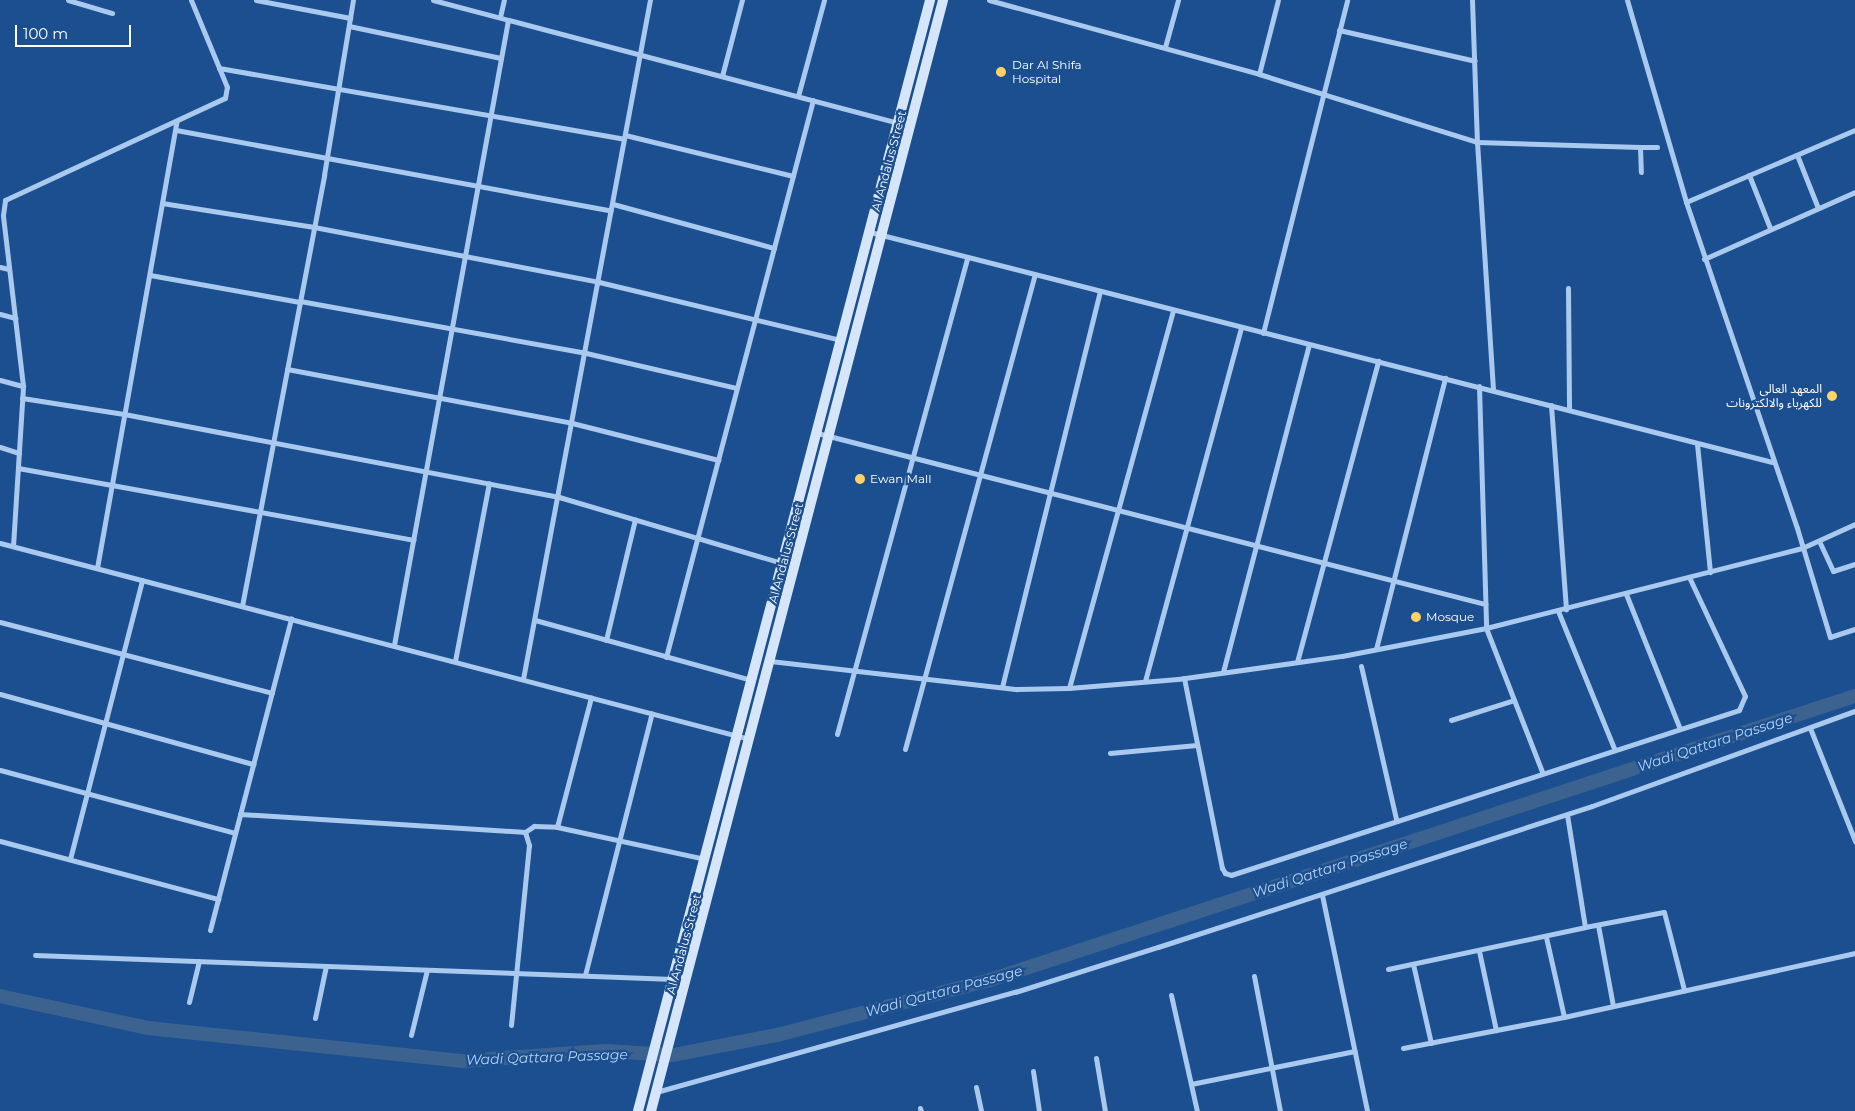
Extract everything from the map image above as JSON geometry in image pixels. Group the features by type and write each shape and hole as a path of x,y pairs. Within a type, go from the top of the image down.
{"main road":[{"name":"Al Andalus Street","path":"638,1111 930,0"},
{"name":"Al Andalus Street","path":"651,1111 943,0"}],"street":[{"path":"68,0 112,13"},
{"path":"12,546 23,386 2,226 4,204 9,196 225,98 227,87 190,0"},
{"path":"256,0 350,18"},
{"path":"242,606 327,158 353,0"},
{"path":"433,0 898,123"},
{"path":"500,18 504,0"},
{"path":"523,679 586,353 650,0"},
{"path":"722,76 742,0"},
{"path":"798,96 824,0"},
{"path":"989,0 1165,47 1322,92 1477,142 1657,147"},
{"path":"1165,47 1178,0"},
{"path":"1259,74 1278,0"},
{"path":"1263,334 1322,92 1347,0"},
{"path":"1472,0 1477,142 1494,390"},
{"path":"1627,0 1704,259 1802,548 1830,637 1855,629"},
{"path":"394,646 508,20"},
{"path":"349,26 501,58"},
{"path":"1339,30 1475,61"},
{"path":"219,68 625,137 793,176"},
{"path":"666,657 813,100"},
{"path":"97,568 177,121"},
{"path":"176,130 611,211"},
{"path":"1686,202 1855,130"},
{"path":"1640,147 1641,172"},
{"path":"1797,155 1818,208"},
{"path":"1749,175 1770,228"},
{"path":"1704,259 1770,228 1855,192"},
{"path":"162,204 314,227 599,282 841,340"},
{"path":"613,204 774,248"},
{"path":"870,232 1263,334 1479,386 1772,462"},
{"path":"837,734 856,672 967,258"},
{"path":"0,267 9,269"},
{"path":"150,275 586,353 736,388"},
{"path":"905,749 926,679 1034,275"},
{"path":"1568,288 1569,410"},
{"path":"1002,687 1100,292"},
{"path":"1069,688 1173,310"},
{"path":"0,314 15,318"},
{"path":"1146,681 1241,328"},
{"path":"1223,672 1309,345"},
{"path":"1297,662 1378,362"},
{"path":"287,369 572,423 718,460"},
{"path":"1376,649 1445,378"},
{"path":"0,380 23,386"},
{"path":"1479,386 1486,628 1542,772"},
{"path":"22,398 124,414 426,470 559,497 782,563"},
{"path":"1551,405 1566,609"},
{"path":"817,433 1186,530 1485,604"},
{"path":"1697,444 1710,572"},
{"path":"0,448 19,453"},
{"path":"18,468 413,540"},
{"path":"455,661 489,483"},
{"path":"606,640 635,519"},
{"path":"770,661 1002,687 1069,688 1184,678 1376,649 1486,628 1690,578 1802,548 1820,542 1855,524"},
{"path":"1820,542 1833,571 1855,564"},
{"path":"0,543 749,739"},
{"path":"1184,678 1225,873 1231,874 1347,839 1396,819 1614,748 1740,710 1745,696 1690,578"},
{"path":"70,860 142,580"},
{"path":"1626,594 1680,729"},
{"path":"1558,611 1614,748"},
{"path":"210,930 291,618"},
{"path":"535,620 751,681"},
{"path":"0,622 272,693"},
{"path":"1361,666 1396,819"},
{"path":"0,694 253,764"},
{"path":"558,827 591,697"},
{"path":"1451,720 1514,700"},
{"path":"656,1092 1015,992 1322,895 1567,814 1855,711"},
{"path":"585,975 652,713"},
{"path":"1810,728 1855,840"},
{"path":"1110,753 1197,745"},
{"path":"0,770 235,833"},
{"path":"240,814 525,832 534,826 558,827 705,859"},
{"path":"1567,814 1585,928"},
{"path":"511,1025 529,845 525,832"},
{"path":"0,841 218,899"},
{"path":"1322,895 1367,1111"},
{"path":"1388,969 1664,912 1684,990"},
{"path":"1598,925 1613,1006"},
{"path":"1546,937 1564,1017"},
{"path":"1479,951 1496,1030"},
{"path":"1403,1048 1564,1017 1855,952"},
{"path":"35,955 674,978"},
{"path":"190,1002 199,961"},
{"path":"1413,964 1431,1043"},
{"path":"315,1018 326,966"},
{"path":"411,1034 427,970"},
{"path":"1254,976 1280,1111"},
{"path":"1171,994 1197,1111"},
{"path":"1191,1084 1355,1051"},
{"path":"1096,1058 1105,1111"},
{"path":"1033,1071 1039,1111"},
{"path":"976,1086 981,1111"}],"waterway":[{"name":"Wadi Qattara Passage","path":"0,996 148,1028 463,1061 604,1051 673,1055 777,1035 990,980 1855,696"}],"place":[{"name":"Dar Al Shifa Hospital","path":"1001,72"},
{"name":"المعهد العالي للكهرباء والالكترونات","path":"1832,396"},
{"name":"Ewan Mall","path":"860,479"},
{"name":"Mosque","path":"1416,617"}]}
